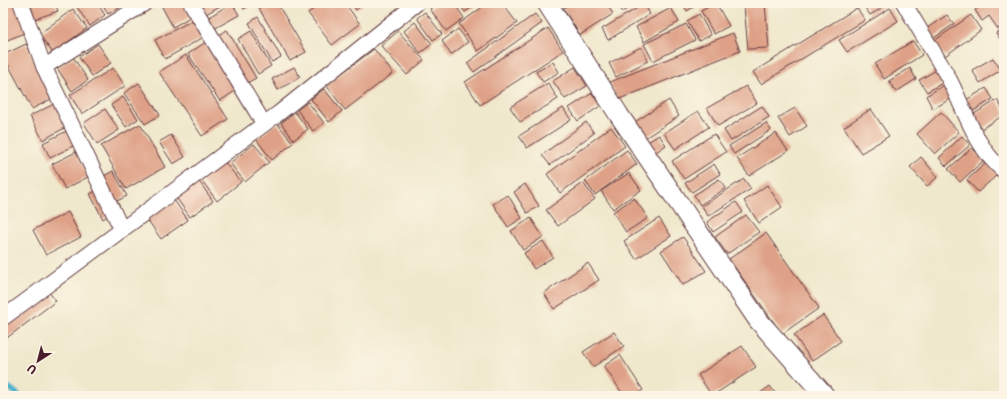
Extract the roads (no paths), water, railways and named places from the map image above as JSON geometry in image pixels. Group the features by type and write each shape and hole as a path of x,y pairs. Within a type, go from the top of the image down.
{"street":[{"path":"21,3 44,67 122,230"},
{"path":"44,67 145,3"},
{"path":"191,3 264,124"},
{"path":"3,318 264,124 416,3"},
{"path":"547,3 619,115 753,313 825,396"},
{"path":"904,3 947,76 981,144 995,164 1004,171"}],"waterway":[{"path":"3,383 20,396"}]}
